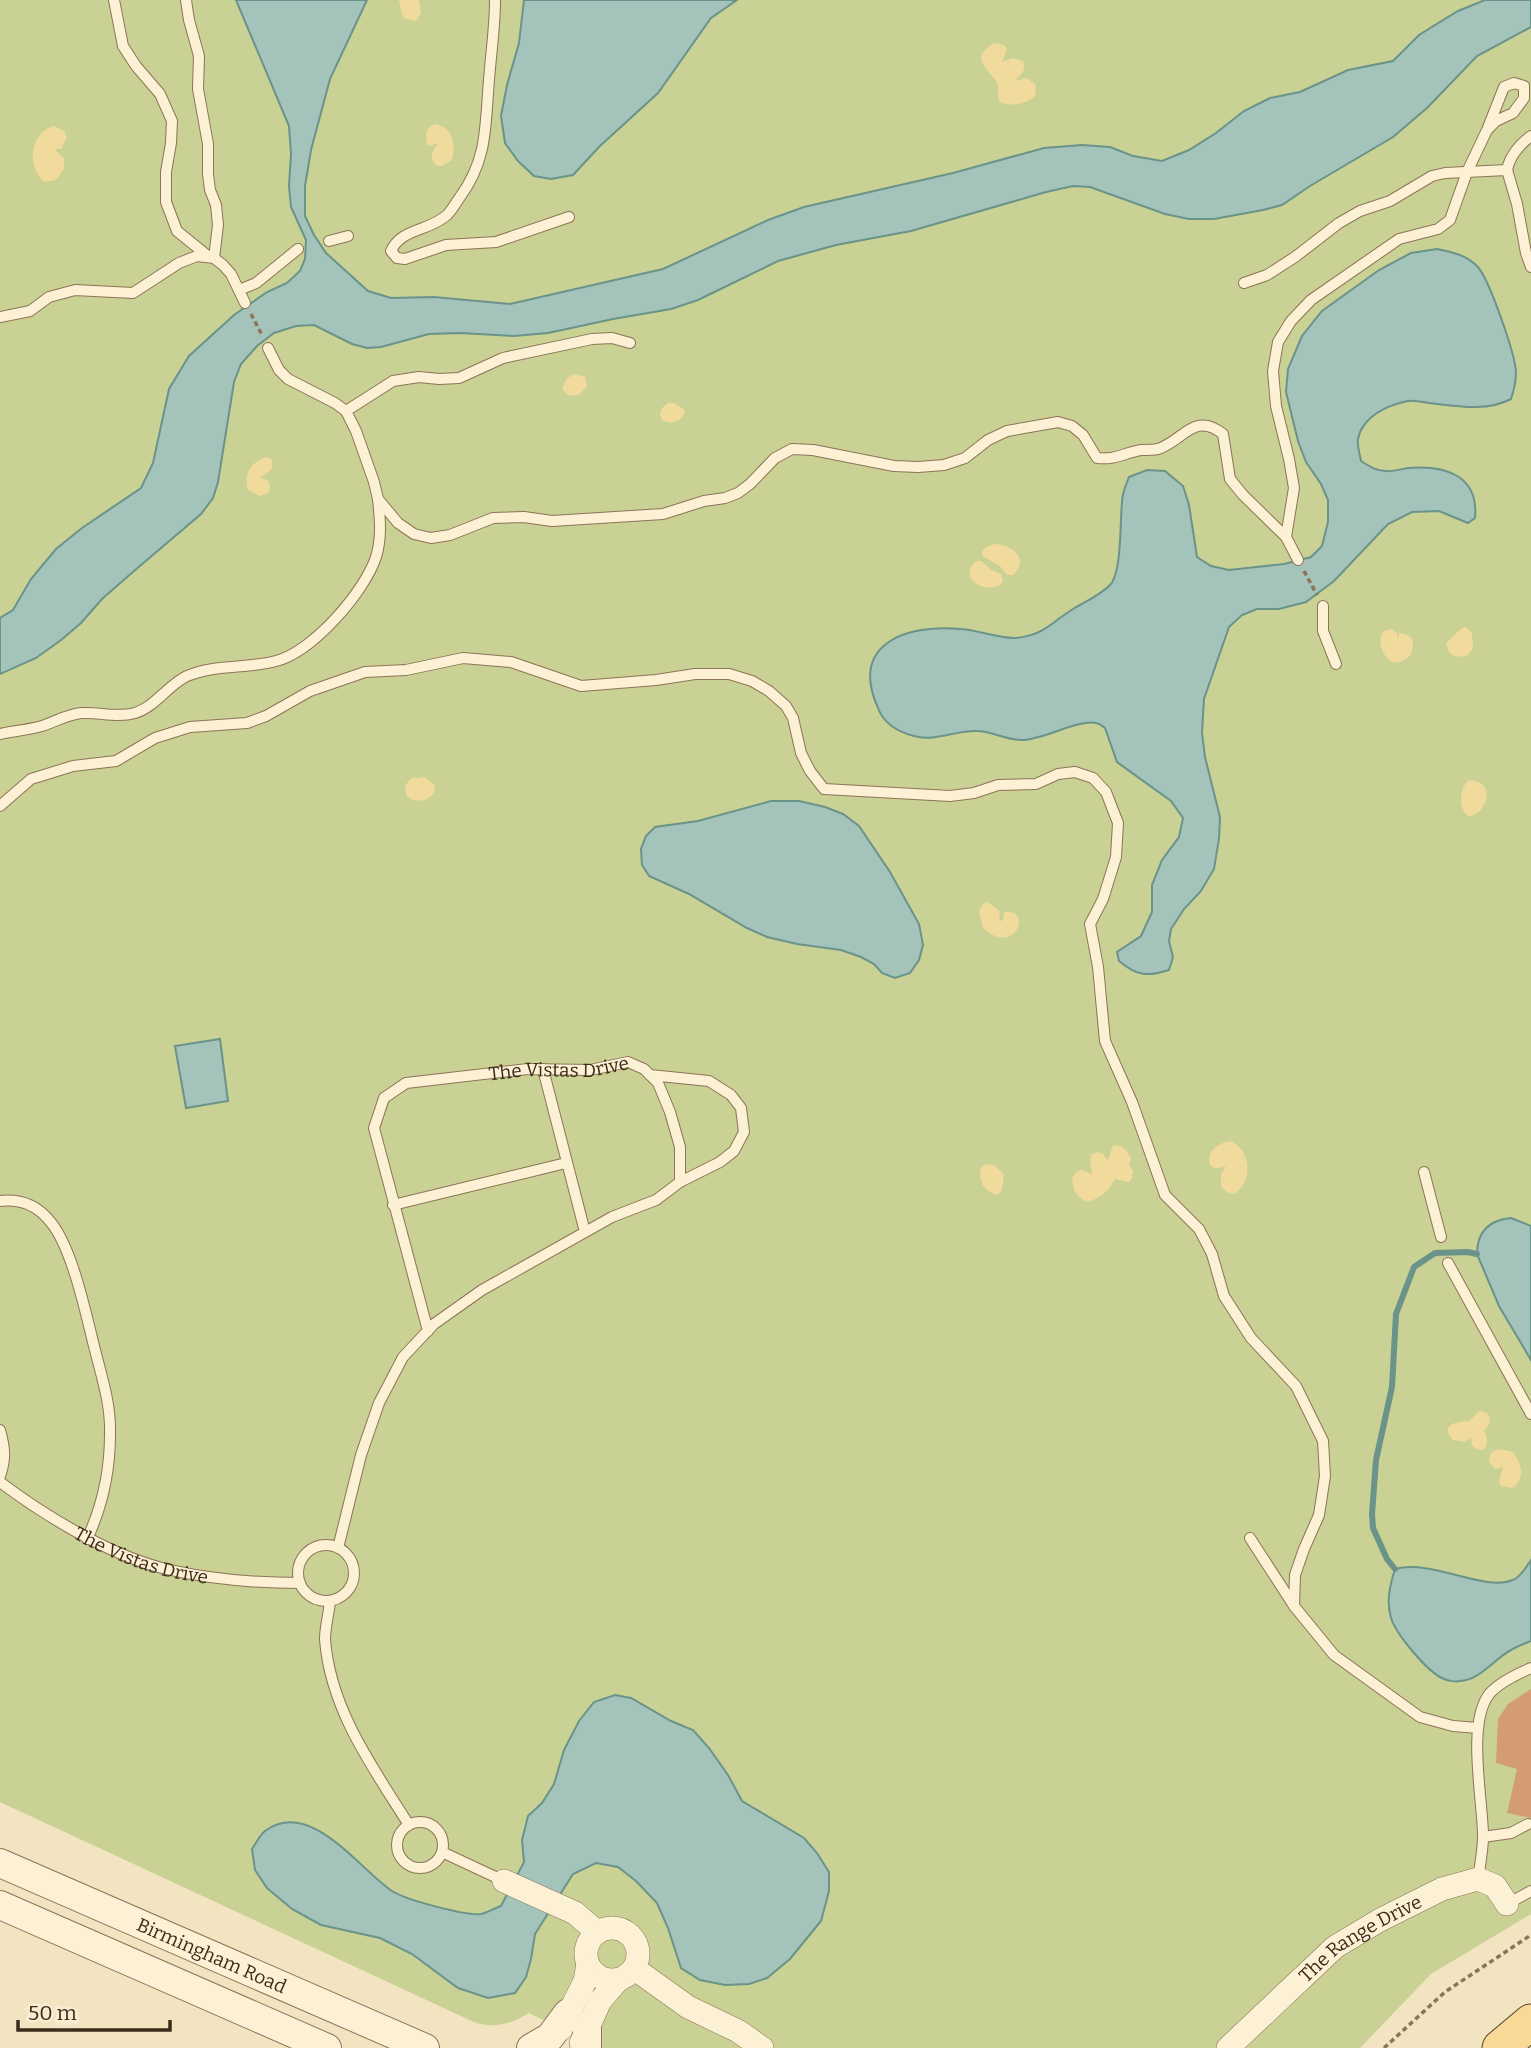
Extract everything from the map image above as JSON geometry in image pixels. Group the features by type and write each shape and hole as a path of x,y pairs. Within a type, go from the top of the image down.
{"main road":[{"path":"1500,2048 1531,2022"}],"street":[{"name":"Birmingham Road","path":"0,1863 425,2048"},
{"path":"1478,1879 1495,1886 1507,1904"},
{"name":"The Range Drive","path":"1237,2045 1335,1947 1441,1889 1478,1879"},
{"path":"503,1881 575,1913 597,1932"},
{"name":"Birmingham Road","path":"0,1905 327,2048"},
{"path":"553,2048 580,2035 600,2001 626,1975 639,1959 635,1939 618,1928 607,1928 597,1932 587,1946 586,1955 592,1972 609,1981 626,1975 738,2031 762,2048"},
{"path":"580,2035 584,1980 588,1964"},
{"path":"531,2048 550,2037 580,2035"}],"lane":[{"path":"114,0 123,46 160,94 172,121 172,143 166,172 166,202 177,231 223,265 231,274 245,303"},
{"path":"186,0 188,20 199,57 198,89 208,144 210,190 216,205 218,225 211,258"},
{"path":"495,0 488,112 485,140 478,165 464,192 447,215 428,227 403,236 394,243 391,251 397,258 405,259 446,245 496,242 569,217"},
{"path":"1286,537 1294,488 1276,406 1273,371 1278,342 1291,321 1311,300 1399,239 1438,229 1450,220 1467,172 1487,130"},
{"path":"1531,136 1508,161 1507,170 1531,267"},
{"path":"1244,283 1267,275 1360,211 1391,201 1432,176 1507,170"},
{"path":"329,241 348,236"},
{"path":"239,290 256,283 298,249"},
{"path":"0,317 30,311 49,297 75,290 133,293 179,263 197,256 211,258"},
{"path":"346,411 393,381 419,377 459,378 503,358 592,339 612,338 630,343"},
{"path":"0,734 32,729 66,715 123,715 137,712 186,677 211,669 274,662 293,656 313,642 331,623 363,582 376,557 380,531 374,482 356,431 346,411 288,379 279,370 268,348"},
{"path":"378,499 398,523 414,534 431,538 450,535 493,518 524,517 552,521 663,514 738,493 775,458 792,449 813,450 894,466 944,465 965,458 988,440 1007,430 1058,422 1072,426 1083,435 1097,458 1111,459 1138,451 1158,449 1186,430 1213,426 1223,434 1230,479 1286,537 1298,560"},
{"path":"1323,606 1323,631 1336,664"},
{"path":"0,806 31,779 73,766 116,761 155,738 190,727 247,723 266,716 310,691 365,672 406,670 463,658 511,662 581,686 695,674 729,674 752,681 786,706 793,718 801,753 810,771 824,789 950,796 974,793 998,785 1036,783 1058,774 1075,772 1093,778 1106,792 1118,823 1116,857 1103,899 1090,924 1098,967 1105,1041 1132,1102 1165,1195 1199,1229 1212,1254 1224,1296 1251,1338 1296,1386 1323,1441 1325,1476 1320,1516 1295,1575 1294,1606"},
{"name":"The Vistas Drive","path":"428,1331 374,1128 384,1098 406,1083 528,1069 590,1070 628,1062 644,1069 658,1083 680,1147 680,1182"},
{"path":"543,1069 585,1232"},
{"path":"338,1548 361,1455 379,1403 403,1357 434,1324 482,1290 612,1217 656,1200 680,1182 720,1162 734,1150 744,1132 741,1108 731,1094 709,1081 650,1075"},
{"path":"393,1205 566,1163"},
{"path":"1424,1172 1441,1237"},
{"path":"0,1200 28,1203 49,1219 63,1244 81,1296 107,1399 111,1431 107,1479 98,1516 88,1539"},
{"path":"1448,1263 1531,1414"},
{"path":"0,1430 5,1446 5,1460 0,1476"},
{"name":"The Vistas Drive","path":"0,1482 88,1539 165,1569 270,1583 300,1583"},
{"path":"1250,1538 1294,1606 1334,1655 1420,1717 1453,1726 1478,1728"},
{"path":"329,1545 338,1548 351,1560 354,1568 354,1577 346,1593 339,1599 321,1601 312,1597 300,1583 300,1564 311,1550 329,1545"},
{"path":"330,1601 325,1637 333,1682 366,1758 409,1825"},
{"path":"1478,1879 1483,1837 1479,1796 1478,1728 1481,1709 1490,1693 1504,1682 1531,1668"},
{"path":"416,1822 432,1824 442,1836 442,1852 432,1864 417,1867 403,1860 399,1853 399,1837 409,1825 416,1822"},
{"path":"1483,1837 1511,1833 1528,1824"},
{"path":"442,1852 503,1881"},
{"path":"1507,1904 1531,1891"}],"path":[{"path":"245,303 268,348"},
{"path":"1298,560 1323,606"},
{"path":"1384,2048 1445,1992 1531,1935"}],"green space":[{"path":"0,0 1531,0 1531,1914 1431,1974 1360,2048 600,2048 529,2013 502,2024 474,2022 0,1802"}],"sand":[{"path":"399,0 419,0 421,13 416,21 405,19"},
{"path":"994,43 1004,45 1007,49 1002,62 1013,58 1023,61 1024,70 1015,81 1027,78 1036,85 1035,96 1031,99 1019,104 1001,103 998,86 981,60 986,49"},
{"path":"434,124 445,128 453,142 452,160 442,166 437,166 432,157 439,143 430,146 427,144 427,132"},
{"path":"54,126 64,131 67,137 61,149 54,149 64,158 64,169 56,180 44,182 35,168 33,151 40,135"},
{"path":"574,374 585,377 587,387 579,395 569,395 562,389 567,378"},
{"path":"668,403 674,403 685,410 679,420 662,420 662,408"},
{"path":"267,457 273,464 271,470 260,478 268,480 270,488 269,493 260,496 248,490 247,478 253,465"},
{"path":"995,544 1017,553 1020,563 1013,575 1007,575 1000,566 982,556 986,547"},
{"path":"976,561 981,561 1001,574 1001,585 986,587 974,582 970,573"},
{"path":"1466,627 1472,633 1473,648 1468,655 1453,655 1446,643"},
{"path":"1391,629 1397,633 1397,639 1399,633 1408,635 1413,644 1409,656 1393,663 1383,653 1381,644 1383,631"},
{"path":"424,777 435,787 431,796 420,801 408,797 406,784 412,778"},
{"path":"1469,780 1481,784 1486,791 1482,808 1470,816 1464,812 1461,800 1463,789"},
{"path":"987,902 999,910 1000,921 1003,920 1004,912 1018,917 1017,930 1012,935 1004,938 994,936 983,928 979,912"},
{"path":"1230,1141 1242,1151 1247,1166 1245,1182 1234,1194 1221,1187 1221,1174 1226,1166 1213,1167 1209,1159 1214,1148"},
{"path":"1113,1145 1122,1147 1131,1159 1129,1165 1133,1171 1132,1179 1128,1182 1115,1179 1104,1194 1087,1202 1076,1193 1072,1178 1077,1171 1082,1170 1092,1174 1091,1155 1097,1152 1108,1160"},
{"path":"985,1164 994,1165 1004,1174 1002,1190 997,1195 985,1188 981,1182 981,1168"},
{"path":"1479,1411 1487,1413 1490,1418 1484,1431 1487,1444 1481,1450 1472,1446 1471,1437 1465,1442 1453,1440 1448,1430 1448,1427 1455,1423 1469,1421"},
{"path":"1499,1449 1513,1452 1519,1461 1521,1476 1512,1488 1501,1486 1499,1481 1503,1467 1495,1469 1489,1462 1491,1453"}],"water":[{"path":"236,0 367,0 330,79 311,150 305,186 305,216 326,253 368,291 391,298 434,297 510,304 663,269 768,220 804,207 953,173 1044,148 1082,145 1110,147 1133,156 1162,161 1189,150 1244,111 1270,98 1300,92 1348,70 1393,61 1419,35 1458,11 1485,0 1531,0 1531,27 1477,56 1427,108 1393,137 1282,205 1263,210 1214,219 1189,219 1165,214 1090,187 1073,186 911,231 836,245 778,261 698,300 671,309 548,333 514,336 429,334 381,347 367,348 352,344 314,325 296,326 274,333 257,346 241,364 234,382 218,482 213,498 201,514 102,599 81,623 61,640 36,658 0,674 0,618 13,610 31,579 56,549 141,488 153,463 169,389 189,356 234,315 267,292 287,283 300,271 305,259 306,240 291,207 289,126"},
{"path":"524,0 737,0 711,18 658,93 600,146 573,175 551,179 534,176 518,161 505,143 501,116 519,43"},
{"path":"1437,249 1458,254 1473,262 1488,285 1515,363 1516,379 1511,399 1482,407 1413,401 1400,403 1370,418 1360,431 1358,447 1361,461 1379,470 1435,469 1457,476 1471,492 1475,503 1475,518 1468,523 1439,511 1412,512 1388,524 1334,581 1306,602 1279,609 1257,609 1242,615 1229,627 1204,699 1202,733 1205,757 1220,817 1214,869 1201,891 1184,909 1171,929 1169,941 1173,957 1169,970 1148,974 1131,970 1119,961 1117,952 1141,936 1152,912 1152,885 1162,860 1179,837 1183,818 1171,801 1117,762 1105,728 1097,723 1081,724 1024,740 977,731 930,738 902,732 888,723 881,714 871,686 871,668 877,653 888,642 921,630 941,628 1007,638 1023,637 1043,630 1101,593 1110,585 1117,570 1125,486 1129,477 1147,470 1165,471 1183,486 1189,505 1197,557 1211,566 1229,570 1284,564 1311,557 1322,546 1328,522 1328,500 1306,462 1298,441 1286,392 1288,369 1302,336 1322,311 1379,270 1411,253"},
{"path":"771,801 799,801 825,807 843,814 859,826 890,872 919,924 923,945 919,960 910,973 895,978 882,973 874,964 861,957 841,950 767,937 689,894 649,876 642,865 641,849 646,836 655,827 698,821"},
{"path":"220,1039 228,1101 186,1108 175,1046"},
{"path":"1511,1218 1531,1226 1531,1360 1499,1306 1477,1254 1479,1239 1486,1228 1497,1221"},
{"path":"1531,1560 1531,1641 1516,1647 1474,1677 1454,1681 1437,1675 1413,1652 1394,1625 1389,1600 1395,1569 1425,1568 1501,1583 1516,1579"},
{"path":"615,1695 631,1698 693,1730 728,1775 742,1801 804,1838 829,1872 829,1891 821,1921 790,1959 767,1978 749,1984 725,1985 700,1980 681,1968 657,1903 618,1867 596,1863 573,1874 535,1934 526,1977 515,1993 488,1998 458,1988 412,1954 380,1938 321,1925 292,1909 267,1888 255,1870 252,1849 263,1833 282,1823 299,1823 333,1840 399,1895 463,1913 483,1913 501,1906 524,1862 522,1840 528,1816 542,1803 554,1784 564,1750 579,1721 594,1702"}],"building":[{"path":"1531,1689 1531,1818 1507,1813 1517,1769 1496,1763 1498,1719 1508,1704"}],"waterway":[{"path":"1395,1569 1387,1559 1373,1528 1372,1514 1376,1460 1392,1387 1396,1314 1414,1267 1435,1253 1477,1254"}]}
